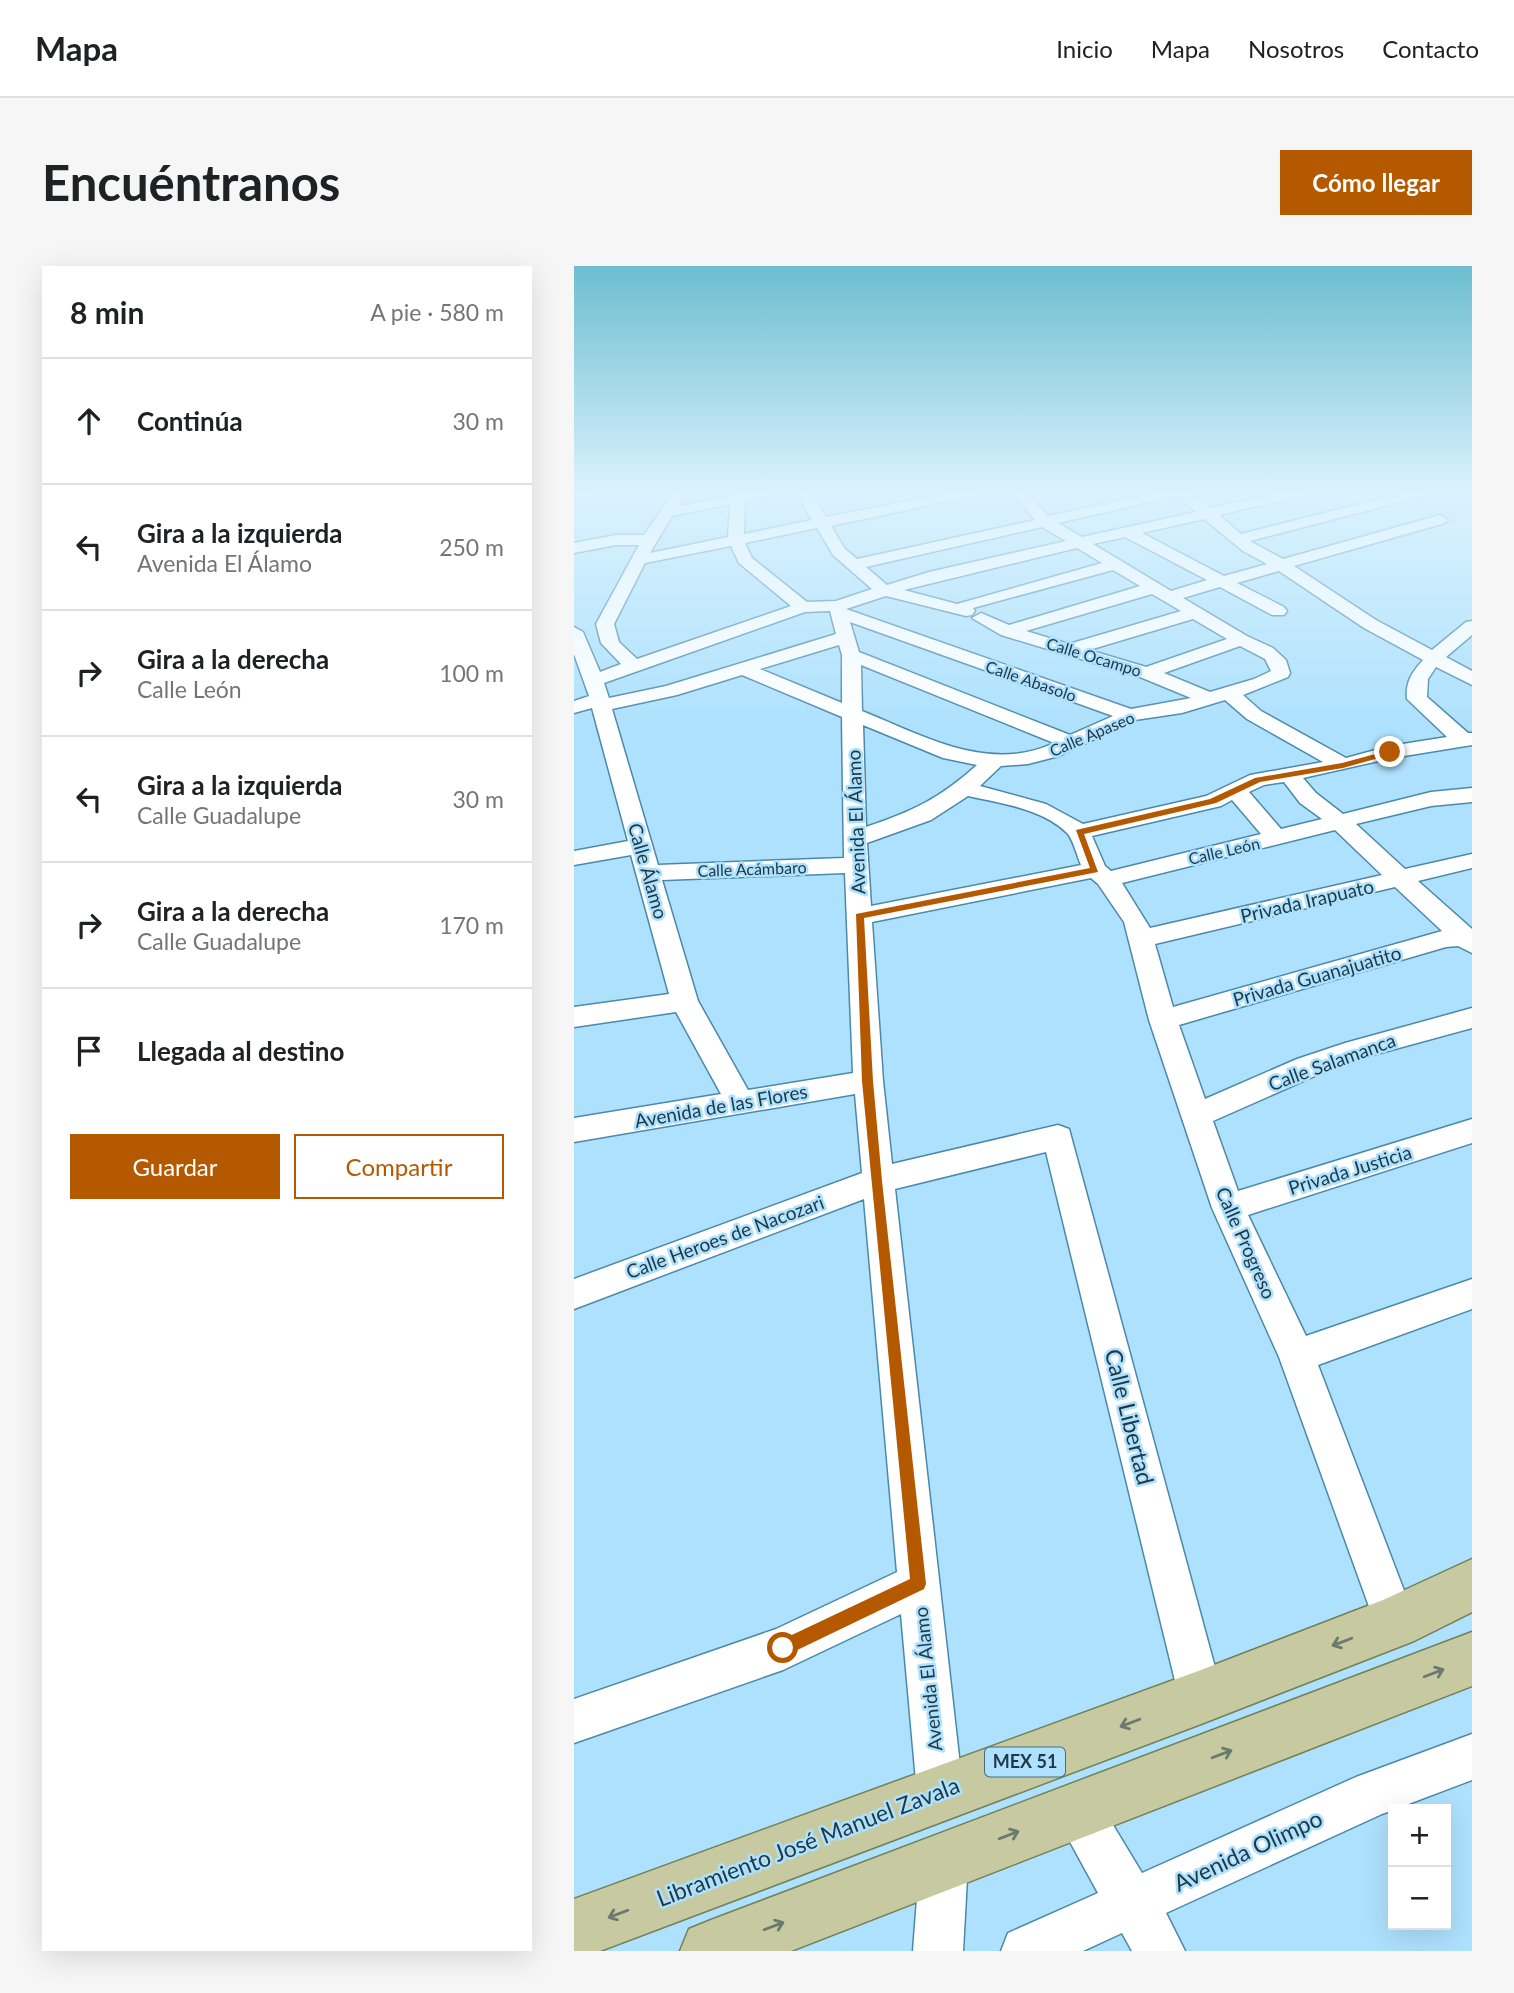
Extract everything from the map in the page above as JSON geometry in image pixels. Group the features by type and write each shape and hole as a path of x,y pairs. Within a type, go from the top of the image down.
{"main road":[{"name":"Libramiento José Manuel Zavala","path":"574,1930 1200,1697 1395,1622 1472,1586"},
{"path":"711,1951 1472,1659"}],"street":[{"path":"633,571 605,624 606,638 616,651 634,665"},
{"path":"758,571 803,607 1071,743"},
{"path":"860,571 883,590 971,611 1098,571"},
{"path":"598,695 670,691 741,668 843,628 883,590 956,571"},
{"path":"1125,571 1241,640"},
{"path":"1201,571 1278,611"},
{"path":"1007,631 1160,592 1222,582 1265,571"},
{"path":"1290,571 1370,625 1472,679"},
{"path":"929,577 971,611"},
{"path":"574,707 598,695 634,665 803,607"},
{"path":"933,647 957,632 971,611"},
{"name":"Calle Ocampo","path":"971,611 1007,631 1147,673 1207,698"},
{"path":"1069,650 1195,613"},
{"path":"1467,739 1417,699 1414,690 1424,668 1472,626"},
{"name":"Calle Abasolo","path":"843,628 933,647 1130,715"},
{"name":"Avenida El Álamo","path":"843,628 853,715 856,852 867,1081 940,1792"},
{"name":"Calle Álamo","path":"574,632 598,695 684,1001 740,1102"},
{"path":"1147,673 1241,640"},
{"name":"Calle Apaseo","path":"741,668 950,754 996,760 1028,758 1052,752 1130,715 1182,707 1261,683 1281,673 1280,664 1272,654 1241,640"},
{"path":"1228,692 1254,715 1343,765"},
{"path":"964,789 1024,802 1058,815 1079,832 1213,801 1258,780 1290,776 1390,752 1467,739"},
{"name":"Calle Acámbaro","path":"648,873 856,852 964,789 996,760"},
{"path":"1290,776 1308,798 1341,823 1470,940"},
{"path":"1237,792 1278,838"},
{"name":"Calle León","path":"860,916 1101,874 1278,838 1431,799 1472,795"},
{"name":"Calle Progreso","path":"1079,832 1101,874 1136,922 1163,1020 1228,1208 1297,1356 1395,1622"},
{"path":"582,856 640,846"},
{"name":"Privada Irapuato","path":"1141,939 1472,861"},
{"name":"Privada Guanajuatito","path":"1163,1020 1445,939 1470,940"},
{"path":"574,1017 684,1001"},
{"name":"Calle Salamanca","path":"1195,1116 1307,1067 1355,1050 1472,1018"},
{"name":"Avenida de las Flores","path":"574,1130 867,1081"},
{"name":"Privada Justicia","path":"1228,1208 1472,1132"},
{"name":"Calle Heroes de Nacozari","path":"574,1294 876,1181 1058,1137"},
{"name":"Calle Libertad","path":"1058,1137 1200,1697"},
{"path":"1297,1356 1472,1294"},
{"path":"574,1721 783,1648 918,1584"},
{"name":"Avenida Olimpo","path":"1026,1951 1373,1794 1472,1757"},
{"path":"1076,1809 1160,1951"},
{"path":"938,1951 944,1860"}],"route":[{"path":"783,1648 918,1584 867,1081 860,916 1095,870 1079,832 1213,801 1258,780 1362,761 1390,752"}]}
